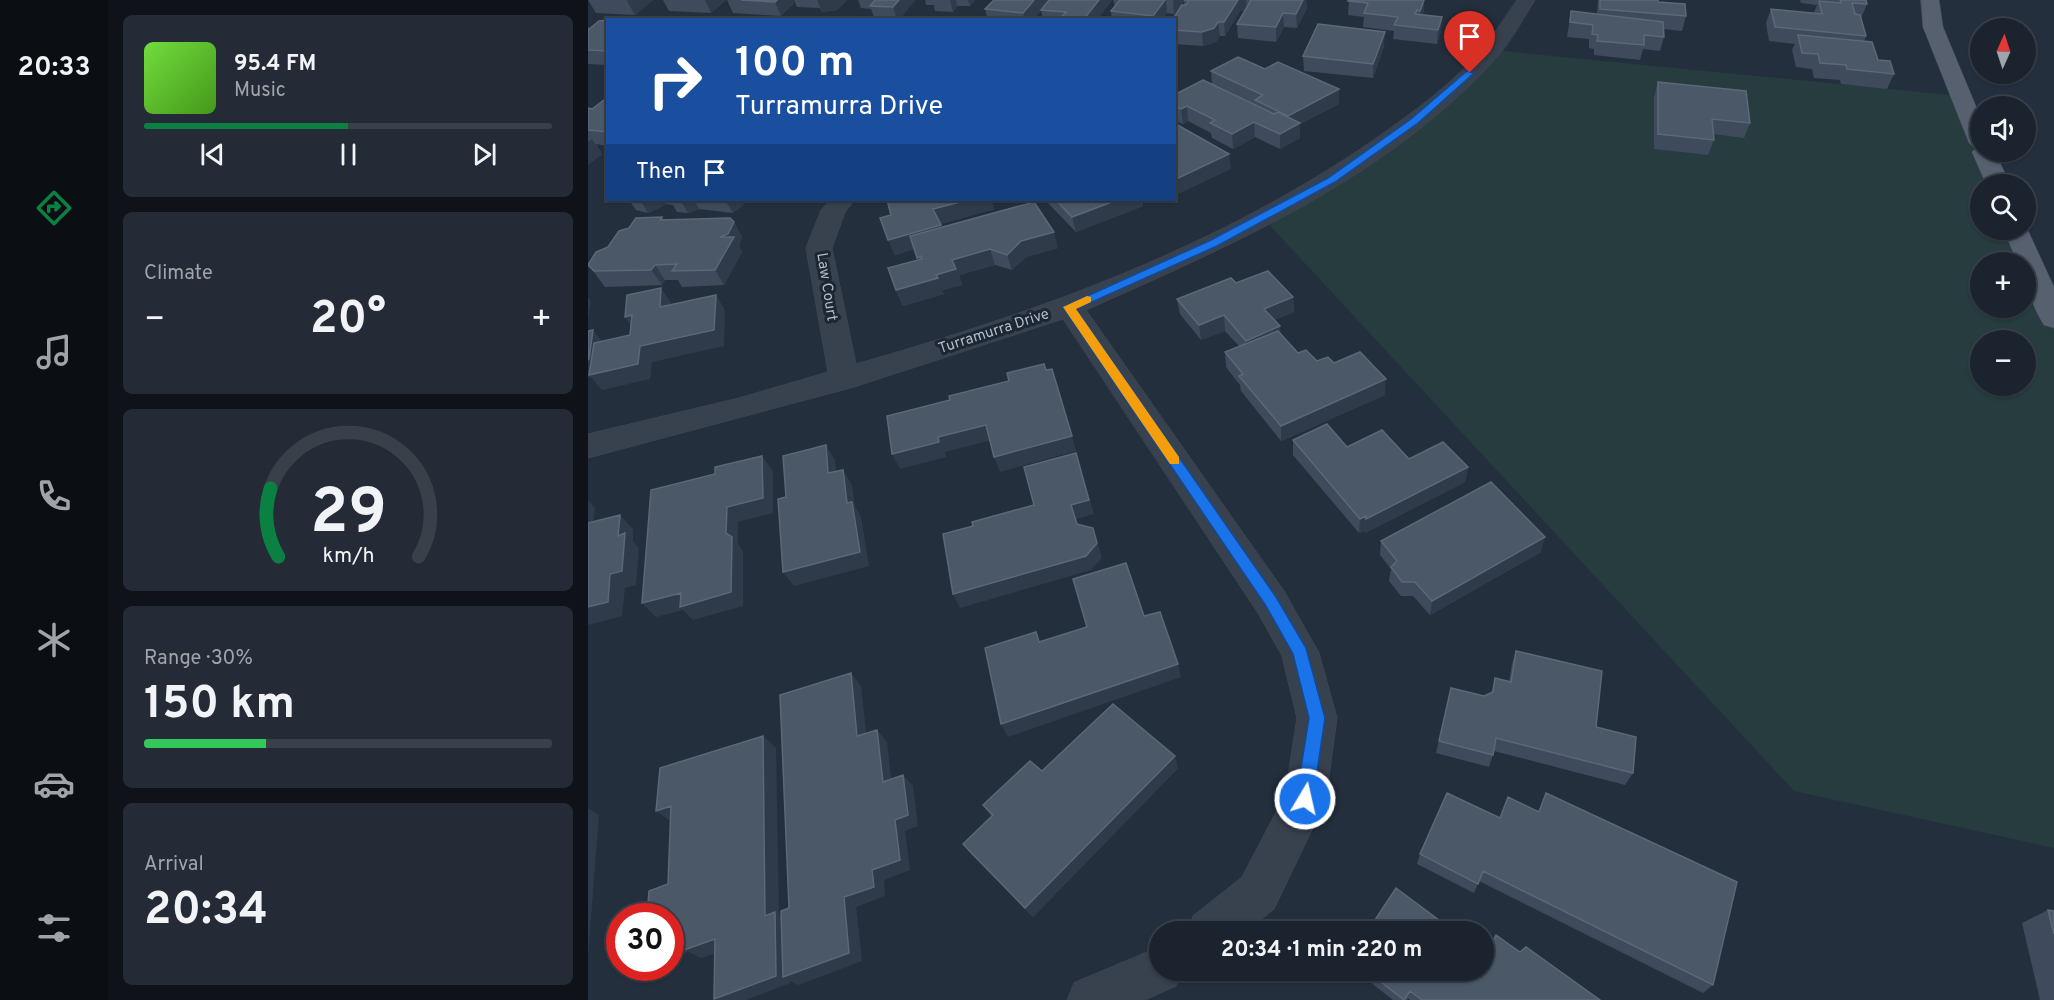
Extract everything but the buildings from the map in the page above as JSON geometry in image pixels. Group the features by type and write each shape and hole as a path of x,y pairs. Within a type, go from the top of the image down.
{"main road":[{"path":"1914,0 1933,27 1970,118"},
{"path":"1930,0 1933,27"},
{"path":"2021,240 2054,319"}],"street":[{"name":"Turramurra Drive","path":"588,446 739,409 967,342 1069,307 1213,244 1332,180 1414,121 1470,73 1492,50 1521,0"},
{"name":"Law Court","path":"842,201 833,210 819,248 844,380"},
{"path":"1069,307 1271,602 1300,653 1317,718 1305,799 1258,893 1223,921"},
{"path":"1091,1000 1149,975"}],"green space":[{"path":"1492,50 1961,96 1970,123 1970,162 1988,162 1994,174 1970,174 1970,240 2021,240 2026,252 1970,252 1970,318 2036,318 2036,276 2054,319 2054,848 1794,791 1263,218 1331,180"}],"slow traffic":[{"path":"1087,299 1069,307 1175,461"}],"route":[{"path":"1305,799 1317,718 1300,653 1271,602 1069,307 1213,244 1332,180 1414,121 1470,73"}]}
